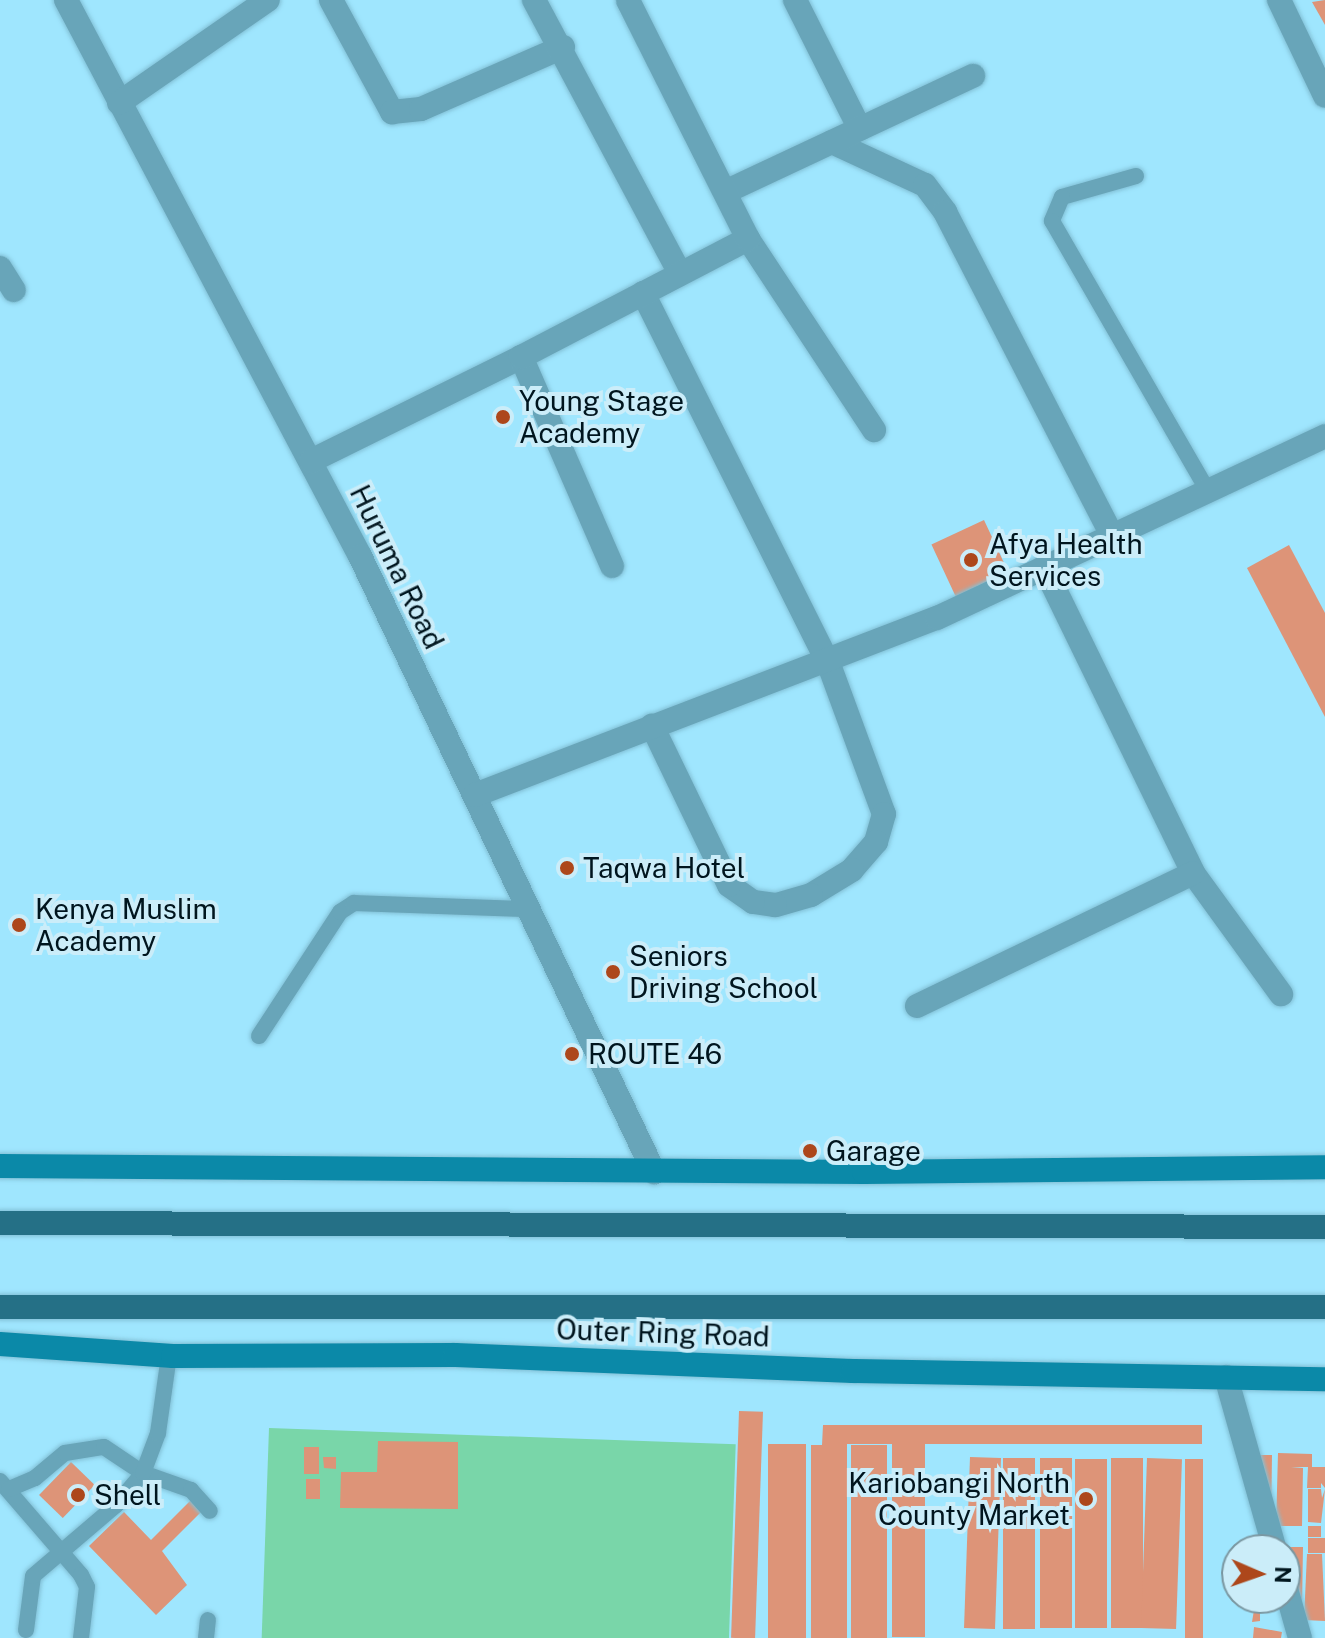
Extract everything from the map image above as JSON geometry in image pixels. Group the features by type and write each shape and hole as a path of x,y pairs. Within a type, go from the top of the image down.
{"main road":[{"path":"0,1166 654,1172 1325,1167"},
{"path":"0,1223 1325,1227"},
{"name":"Outer Ring Road","path":"0,1307 1325,1307"},
{"name":"Outer Ring Road","path":"0,1344 169,1356 455,1355 866,1372 1325,1379"}],"street":[{"name":"Huruma Road","path":"66,0 311,461 475,795 654,1172"},
{"path":"119,103 268,0"},
{"path":"331,0 392,112 421,109 563,47"},
{"path":"534,0 563,47 680,274"},
{"path":"628,0 748,239 874,430"},
{"path":"795,0 860,129"},
{"path":"1279,0 1325,96"},
{"path":"725,192 973,76"},
{"path":"832,142 925,185 945,212 1112,535"},
{"path":"311,461 748,239"},
{"path":"0,268 14,290"},
{"path":"643,293 828,662 884,814 876,842 852,870 811,895 775,905 753,902 729,885 652,726"},
{"path":"521,357 612,566"},
{"path":"475,795 828,662 1044,567 1325,436"},
{"path":"1044,567 1193,873 1281,994"},
{"path":"917,1006 1193,873"},
{"path":"1226,1377 1270,1534"},
{"path":"1293,1614 1300,1638"}],"lane":[{"path":"1136,176 1062,197 1052,221 1208,491"},
{"path":"259,1036 340,912 354,903 529,909"},
{"path":"26,1630 33,1576 63,1554 143,1473 158,1433 169,1356"},
{"path":"81,1638 87,1587 4,1485 35,1478 65,1453 104,1447 143,1473 191,1490 210,1511"},
{"path":"206,1638 208,1620"}],"green space":[{"path":"269,1428 736,1444 729,1638 262,1638"}],"building":[{"path":"1325,0 1325,25 1312,2"},
{"name":"Afya Health Services","path":"984,520 1010,575 957,600 931,545"},
{"path":"1289,545 1325,613 1325,717 1247,568"},
{"path":"739,1411 763,1412 755,1638 731,1638"},
{"path":"823,1425 1202,1425 1202,1444 925,1444 925,1637 892,1637 892,1444 847,1444 847,1638 811,1638 811,1445 822,1445"},
{"path":"378,1441 458,1442 458,1509 340,1508 341,1472 377,1472"},
{"path":"768,1444 806,1444 806,1638 768,1638"},
{"path":"851,1445 887,1445 887,1638 851,1638"},
{"path":"304,1447 319,1447 319,1474 304,1474"},
{"path":"1278,1453 1312,1454 1312,1467 1325,1467 1325,1488 1321,1483 1321,1488 1307,1488 1308,1467 1291,1467 1303,1468 1302,1526 1276,1526"},
{"path":"1258,1455 1272,1455 1271,1522"},
{"path":"323,1457 336,1457 336,1469 324,1468"},
{"path":"970,1457 1001,1458 995,1629 964,1628"},
{"path":"1003,1458 1035,1458 1035,1629 1003,1629"},
{"path":"1040,1458 1072,1458 1072,1628 1040,1628"},
{"path":"1111,1458 1143,1458 1143,1628 1111,1628"},
{"path":"1147,1458 1182,1459 1176,1629 1141,1628"},
{"path":"1075,1459 1107,1459 1107,1628 1075,1628"},
{"path":"1185,1459 1203,1459 1203,1638 1185,1638"},
{"path":"71,1462 95,1485 63,1518 39,1495"},
{"path":"306,1479 320,1479 320,1499 306,1499"},
{"path":"1308,1489 1321,1489 1322,1498 1325,1489 1321,1523 1308,1522"},
{"path":"191,1500 202,1511 162,1551 187,1585 156,1615 89,1546 124,1512 151,1540"},
{"path":"1308,1526 1321,1526 1321,1537 1308,1537"},
{"path":"1308,1538 1325,1538 1325,1553 1308,1553"},
{"path":"1301,1547 1303,1547 1302,1605"},
{"path":"1307,1554 1322,1554 1325,1621 1304,1620"},
{"path":"1253,1614 1260,1614 1260,1621 1252,1622"},
{"path":"1254,1627 1282,1632 1281,1638 1253,1638"}],"place":[{"name":"Young Stage Academy","path":"503,417"},
{"name":"Afya Health Services","path":"971,560"},
{"name":"Taqwa Hotel","path":"567,868"},
{"name":"Kenya Muslim Academy","path":"19,925"},
{"name":"Seniors Driving School","path":"613,972"},
{"name":"ROUTE 46","path":"572,1054"},
{"name":"Garage","path":"810,1151"},
{"name":"Shell","path":"78,1495"},
{"name":"Kariobangi North County Market","path":"1086,1499"}]}
